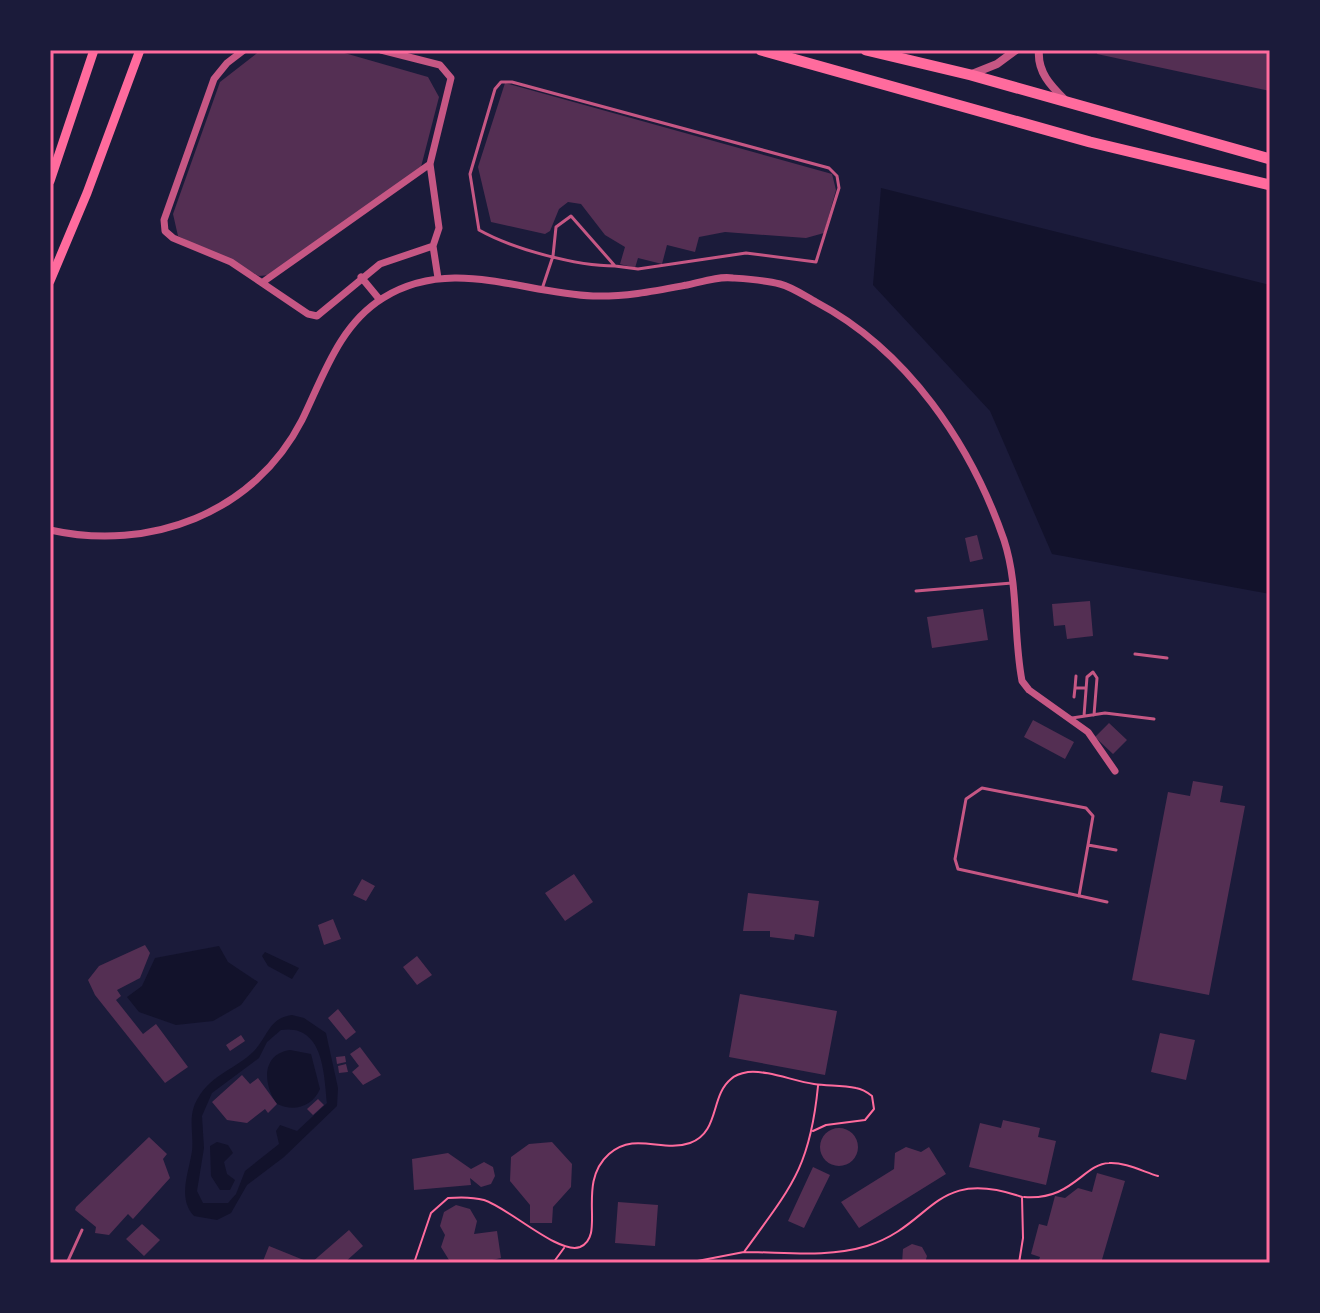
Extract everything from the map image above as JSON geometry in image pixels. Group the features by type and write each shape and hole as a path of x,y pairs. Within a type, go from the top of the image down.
{"highway":[{"path":"761,50 1090,142 1270,185"},
{"path":"866,50 971,75 1270,159"}],"main road":[{"path":"50,181 94,50"},
{"path":"50,281 78,218 140,50"}],"street":[{"path":"244,50 227,63 214,79 164,226 173,238 231,262 308,314 317,316 380,264 433,246"},
{"path":"381,50 440,65 449,72 451,84 430,164 439,228 433,246 438,278"},
{"path":"971,75 997,64 1016,50"},
{"path":"1039,50 1045,78 1069,104"},
{"path":"263,282 430,164"},
{"path":"361,277 380,300"},
{"path":"50,530 84,538 153,534 178,527 225,504 268,469 286,447 330,358 350,329 380,300 410,284 438,278 490,278 566,295 624,297 727,277 782,284 871,336 910,375 948,427 980,484 1005,542 1017,608 1020,668 1029,690 1072,718 1102,749 1115,771"}],"lane":[{"path":"501,82 512,82 829,168 837,176 839,188 816,262 746,253 638,269 615,266 597,266 553,256 483,232 477,223 470,174 495,89 501,82"},
{"path":"542,289 553,256 556,227 571,216 615,266"},
{"path":"916,591 1012,583"},
{"path":"1135,654 1167,658"},
{"path":"1084,716 1087,677 1097,674 1094,715"},
{"path":"1074,697 1076,676"},
{"path":"1075,688 1085,688"},
{"path":"1072,718 1105,713 1154,719"},
{"path":"1079,896 1093,816 1086,808 982,788 970,793 966,799 955,859 958,869 1079,896 1107,902"},
{"path":"1088,845 1116,850"},
{"path":"67,1263 82,1230"}],"path":[{"path":"371,1263 414,1263 431,1213 448,1198 484,1200 564,1248 580,1247 591,1239 593,1179 610,1153 641,1140 673,1145 700,1138 709,1128 722,1089 738,1075 750,1072 818,1085 860,1088 875,1102 865,1120 826,1125 813,1131"},
{"path":"744,1252 784,1199 804,1163 813,1131 818,1085"},
{"path":"687,1263 744,1252 812,1254 866,1246 883,1240 940,1198 982,1186 1022,1197 1048,1197 1071,1188 1096,1167 1108,1163 1158,1176"},
{"path":"1019,1263 1023,1238 1022,1197"},
{"path":"553,1263 564,1248"}],"shaded area":[{"path":"881,188 1270,285 1270,594 1052,554 990,411 873,285"},
{"path":"219,946 228,962 258,982 241,1005 213,1021 176,1025 139,1012 127,997 142,986 155,958"},
{"path":"265,952 299,968 292,979 268,966 262,956"},
{"path":"284,1017 304,1018 326,1033 338,1088 337,1106 284,1157 247,1185 231,1213 217,1220 194,1216 185,1193 192,1151 192,1118 198,1098 217,1077 254,1051 274,1024","holes":["281,1030 295,1030 313,1042 319,1053 327,1103 297,1131 280,1125 276,1131 279,1144 245,1171 236,1194 228,1203 203,1203 197,1191 204,1148 202,1116 212,1093 259,1058 267,1042"]},
{"path":"290,1050 311,1054 320,1089 307,1104 296,1108 277,1104 267,1080 269,1064 274,1057"},
{"path":"217,1142 228,1145 233,1153 224,1162 227,1174 235,1180 230,1190 220,1190 211,1176 210,1146"}],"building":[{"path":"261,50 334,50 428,77 439,97 421,167 270,275 259,276 178,236 173,214 220,82"},
{"path":"1098,50 1270,50 1270,91 1097,54"},
{"path":"505,83 832,174 836,190 824,233 806,238 725,232 699,237 695,252 667,245 662,264 638,258 635,268 620,264 625,247 605,235 581,204 568,202 559,209 550,231 545,234 491,222 478,167"},
{"path":"977,535 983,559 970,562 965,538"},
{"path":"1090,601 1093,636 1067,639 1065,625 1054,626 1052,604"},
{"path":"983,609 988,640 932,648 927,617"},
{"path":"1033,720 1074,742 1065,759 1024,737"},
{"path":"1109,723 1127,740 1113,754 1095,737"},
{"path":"1193,781 1223,786 1220,802 1245,806 1209,995 1132,980 1168,792 1190,796"},
{"path":"574,874 593,902 565,921 545,893"},
{"path":"362,879 375,886 366,901 353,895"},
{"path":"748,893 819,901 814,937 795,934 794,940 770,937 770,931 743,931"},
{"path":"333,919 341,939 324,945 318,925"},
{"path":"145,945 150,953 140,978 117,990 121,996 116,1000 143,1034 156,1024 188,1067 165,1083 95,995 88,980 99,966"},
{"path":"417,956 432,975 417,985 403,967"},
{"path":"740,994 837,1011 825,1075 729,1057"},
{"path":"338,1009 356,1032 346,1040 328,1018"},
{"path":"1160,1033 1195,1040 1186,1080 1151,1072"},
{"path":"241,1035 245,1041 230,1051 226,1045"},
{"path":"360,1047 381,1075 363,1085 352,1072 359,1066 350,1054"},
{"path":"345,1056 346,1062 337,1064 336,1057"},
{"path":"346,1064 348,1072 339,1073 338,1066"},
{"path":"242,1075 250,1084 258,1078 277,1104 268,1113 265,1109 247,1123 227,1120 212,1102"},
{"path":"318,1099 324,1105 313,1115 307,1109"},
{"path":"1003,1120 1040,1128 1038,1137 1056,1141 1046,1185 969,1167 980,1123 1001,1128"},
{"path":"839,1128 852,1134 858,1147 852,1160 839,1166 826,1160 820,1147 826,1134"},
{"path":"149,1137 167,1154 163,1159 170,1178 133,1219 128,1214 109,1235 95,1233 96,1227 75,1210 76,1207"},
{"path":"552,1142 572,1164 571,1187 553,1207 552,1223 530,1223 530,1205 510,1181 511,1157 529,1144"},
{"path":"906,1147 921,1152 929,1147 946,1174 859,1228 841,1202 894,1169 895,1153"},
{"path":"448,1153 471,1169 484,1162 493,1167 495,1176 491,1184 481,1187 470,1178 471,1185 414,1190 412,1159"},
{"path":"813,1167 830,1175 804,1228 788,1221"},
{"path":"1097,1173 1125,1181 1101,1263 1038,1263 1040,1257 1031,1254 1039,1224 1047,1226 1055,1196 1065,1198 1078,1188 1092,1192"},
{"path":"618,1202 658,1205 655,1246 615,1243"},
{"path":"456,1205 470,1209 477,1221 474,1234 497,1231 501,1258 479,1263 449,1260 441,1247 445,1235 440,1226 444,1212"},
{"path":"142,1224 160,1240 144,1256 126,1239"},
{"path":"349,1230 363,1246 344,1263 311,1263"},
{"path":"912,1244 922,1247 927,1256 925,1263 902,1263 903,1249"},
{"path":"269,1246 311,1263 263,1261"}]}
